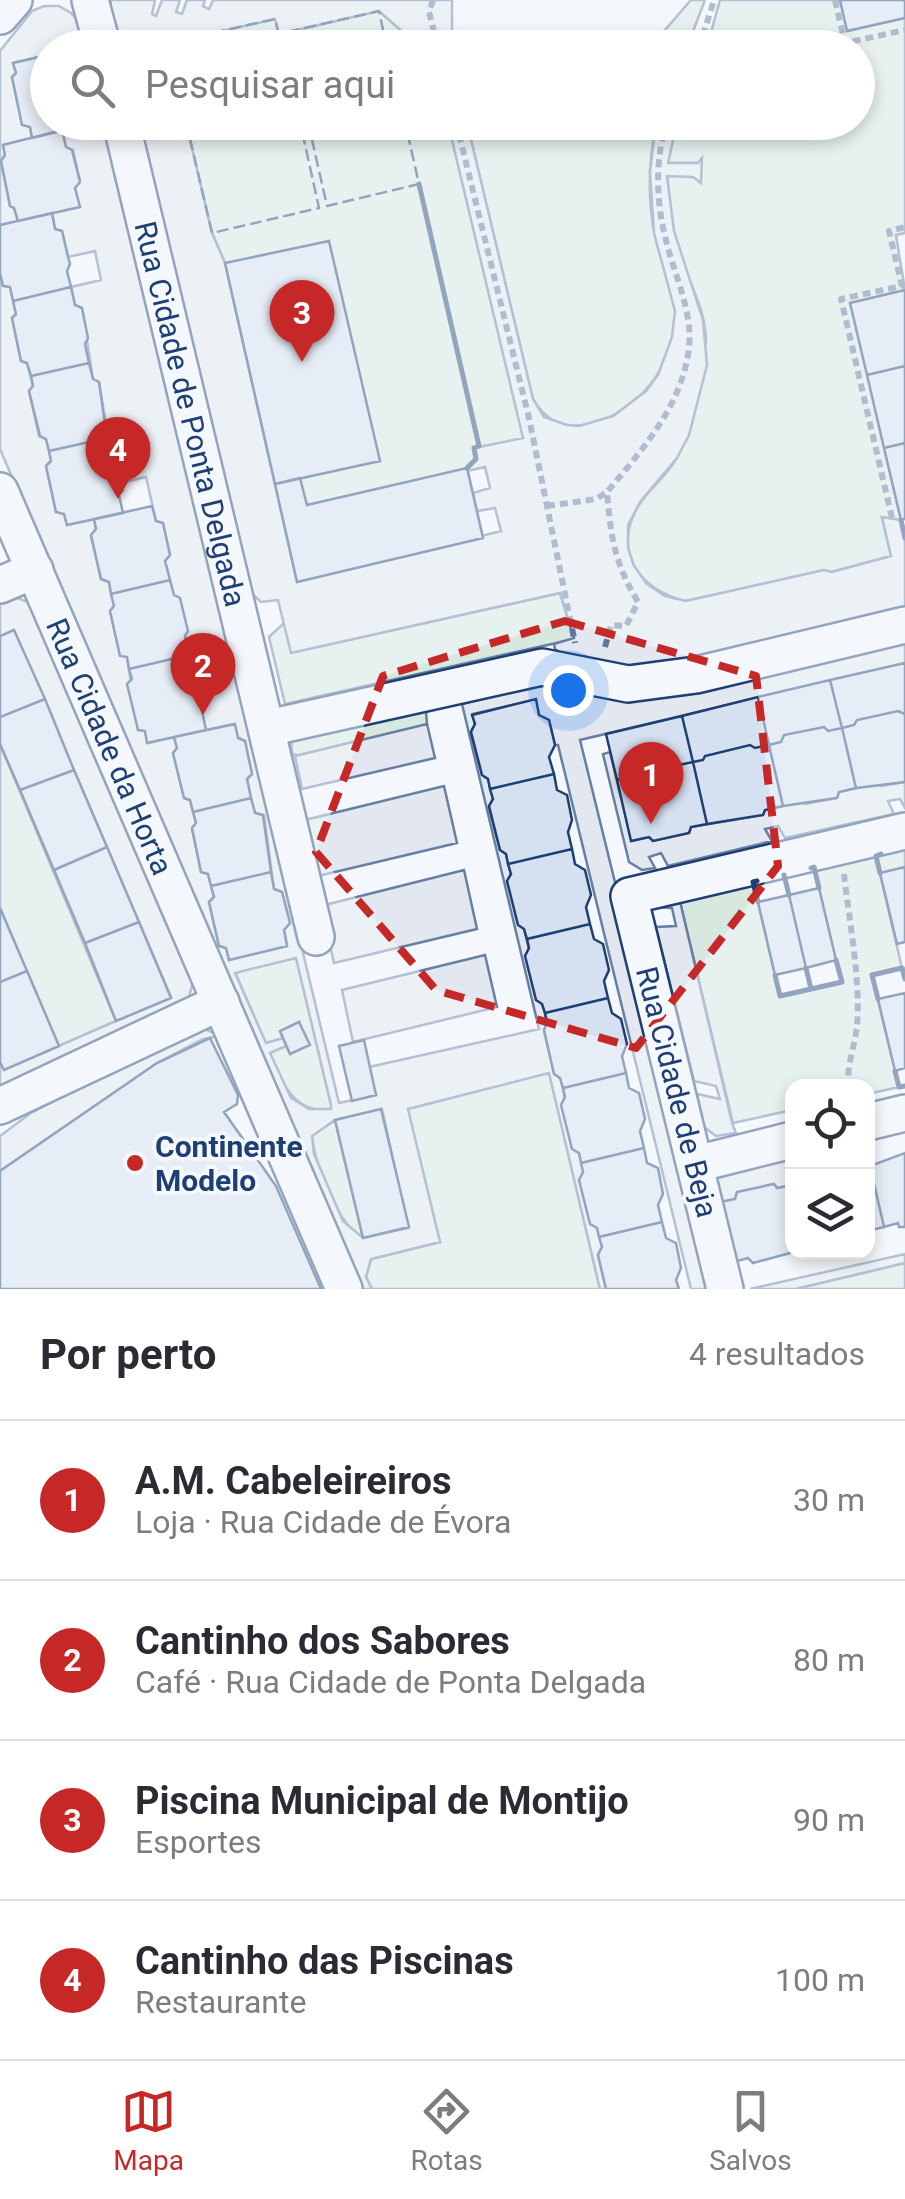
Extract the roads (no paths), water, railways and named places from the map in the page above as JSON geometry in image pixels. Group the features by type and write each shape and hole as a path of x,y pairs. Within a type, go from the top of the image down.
{"street":[{"path":"0,16 14,0"},
{"path":"90,0 98,30"},
{"name":"Rua Cidade de Ponta Delgada","path":"125,140 316,938"},
{"name":"Rua Cidade da Horta","path":"0,490 344,1289"},
{"path":"0,585 35,570"},
{"path":"268,728 542,667 628,684 696,675 905,625"},
{"name":"Rua Cidade de Beja","path":"725,1287 628,896 905,831"},
{"path":"0,1106 221,1002"},
{"path":"875,1120 905,1113"},
{"path":"696,1164 785,1142"}],"place":[{"name":"Piscina Municipal de Montijo","path":"302,362"},
{"name":"Cantinho das Piscinas","path":"118,499"},
{"name":"Cantinho dos Sabores","path":"203,715"},
{"name":"A.M. Cabeleireiros","path":"651,824"},
{"name":"Continente Modelo","path":"135,1163"}]}
